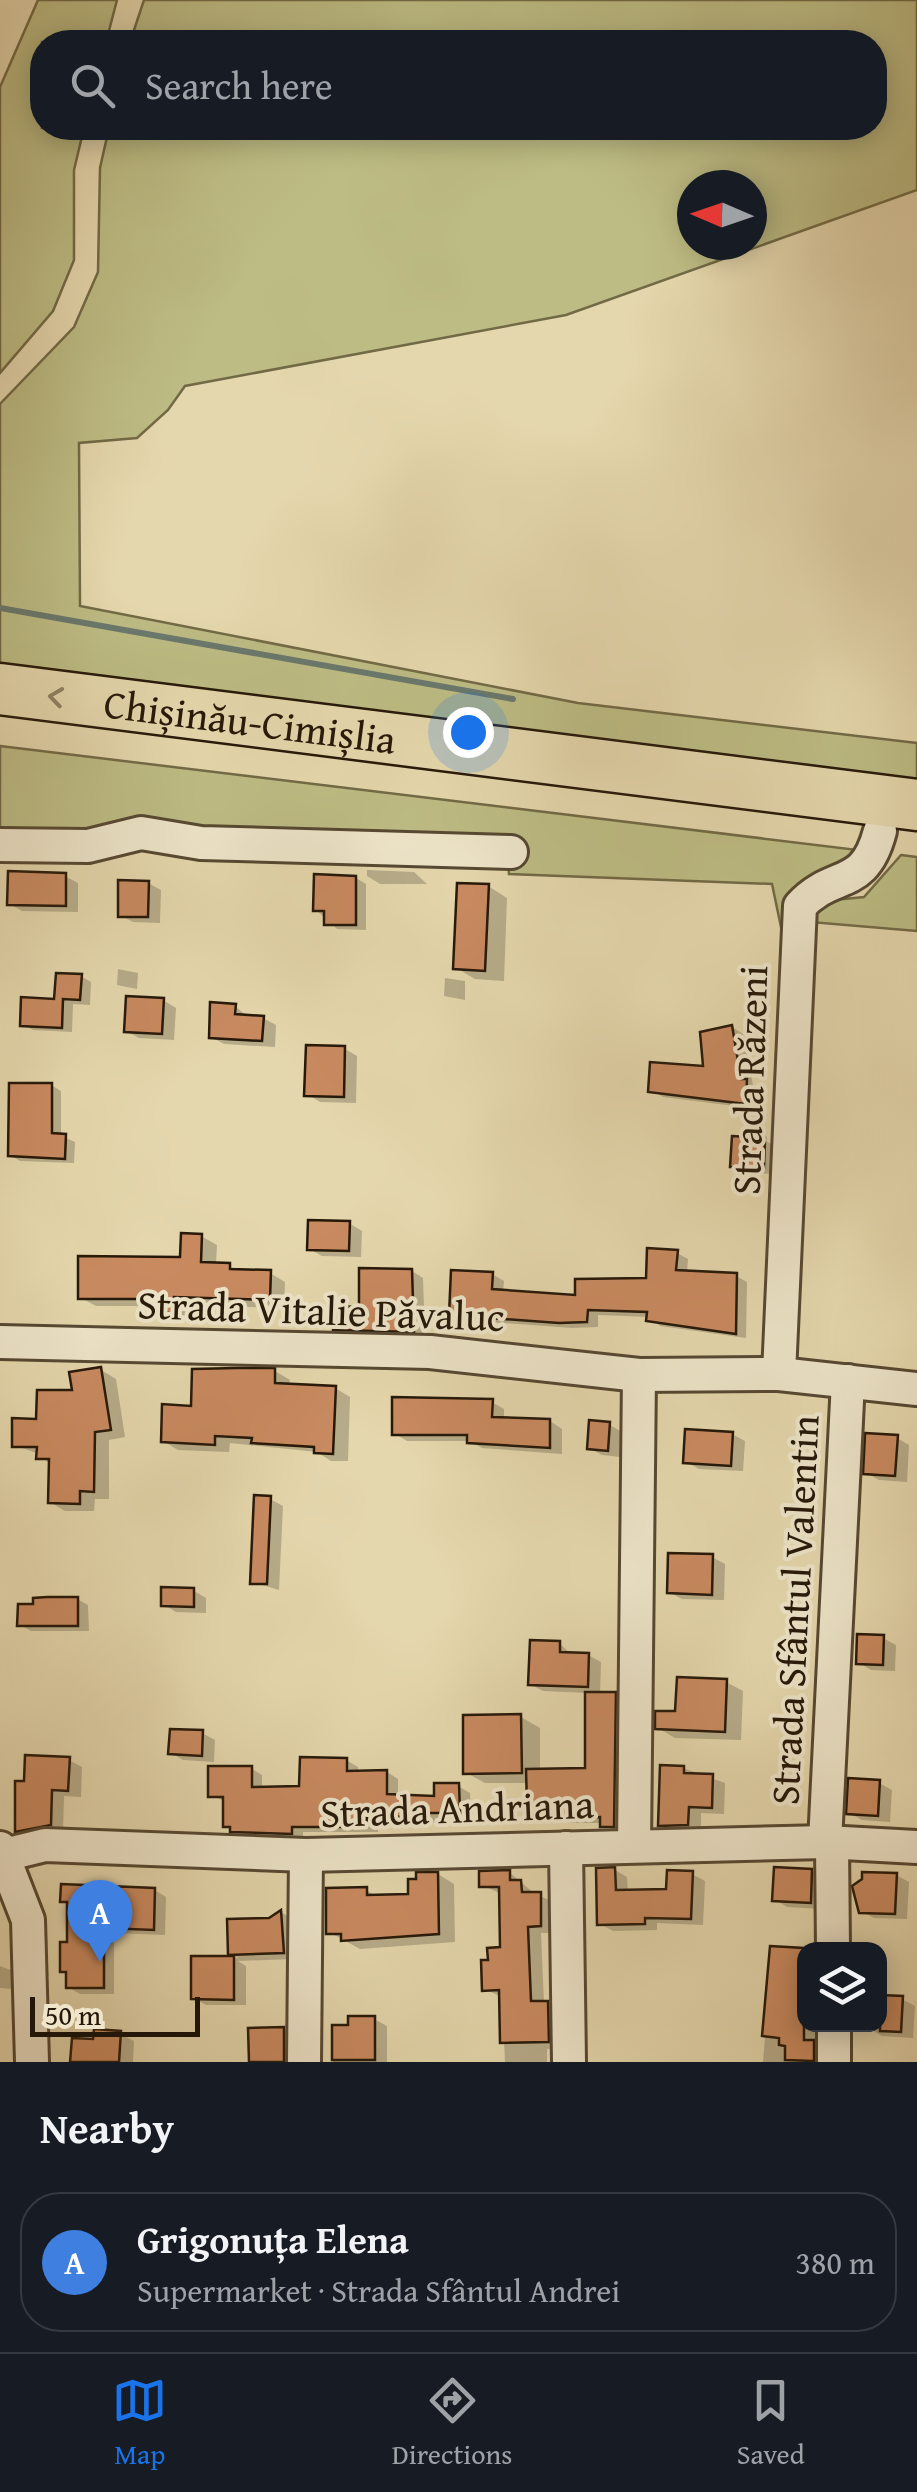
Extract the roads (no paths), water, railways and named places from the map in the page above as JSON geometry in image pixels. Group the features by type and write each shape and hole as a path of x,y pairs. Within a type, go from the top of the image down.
{"highway":[{"name":"Chișinău-Cimișlia","path":"0,689 905,824"},
{"name":"Chișinău-Cimișlia","path":"0,722 905,824"}],"street":[{"name":"Strada Răzeni","path":"779,1374 800,906 813,892 860,873 874,853 905,824"},
{"path":"0,845 88,846 141,833 201,842 511,852"},
{"name":"Strada Vitalie Păvaluc","path":"0,1342 430,1352 639,1375 779,1374 917,1389"},
{"path":"634,1845 639,1375"},
{"name":"Strada Sfântul Valentin","path":"833,1942 828,1843 848,1381"},
{"name":"Strada Andriana","path":"0,1856 45,1845 306,1855 634,1845 828,1843 917,1847"},
{"path":"0,1848 28,1920 32,2062"},
{"path":"566,1848 570,2062"},
{"path":"304,2062 306,1855"},
{"path":"834,2032 834,2062"}],"waterway":[{"path":"0,608 513,699"}],"place":[{"name":"Grigonuța Elena","path":"100,1962"}]}
